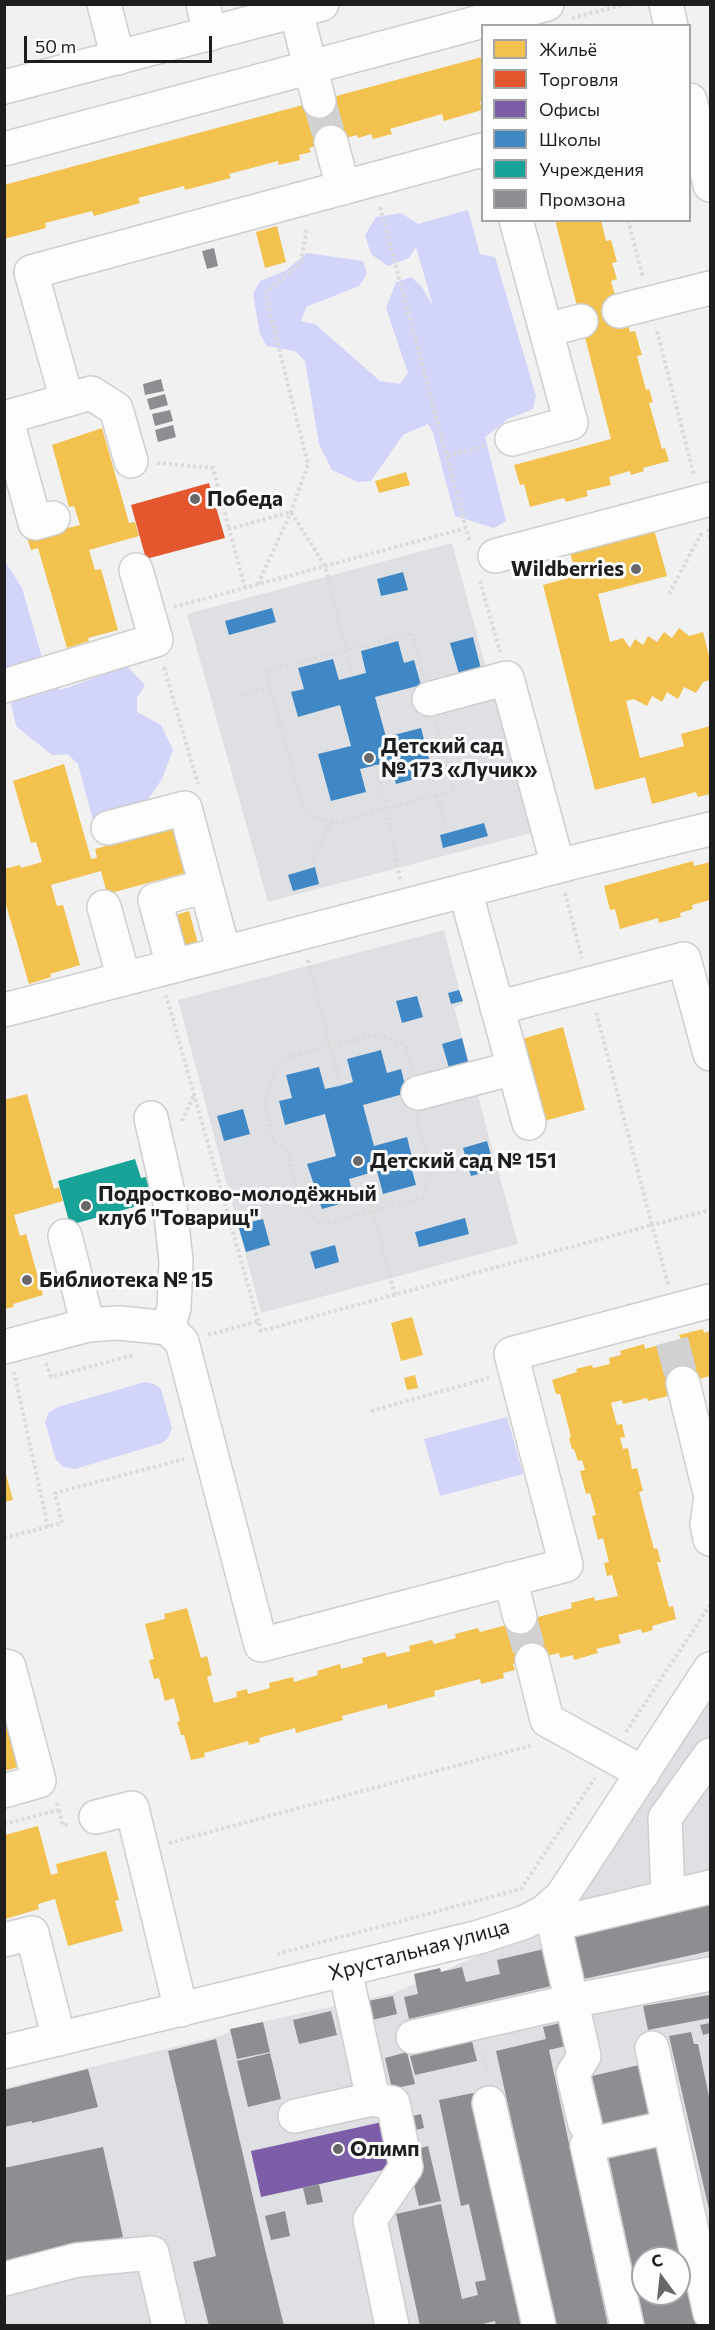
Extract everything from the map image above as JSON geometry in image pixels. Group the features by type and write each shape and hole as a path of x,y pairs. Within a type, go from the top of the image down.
{"street":[{"path":"104,4 118,58"},
{"path":"666,4 671,24"},
{"path":"4,87 118,58 206,19 309,8 310,67 319,101"},
{"path":"501,24 554,12"},
{"path":"4,149 310,67 481,28"},
{"path":"691,104 711,185"},
{"path":"330,142 342,188"},
{"path":"67,400 31,272 481,151"},
{"path":"512,439 571,423 517,222"},
{"path":"635,307 711,288"},
{"path":"546,330 581,321"},
{"path":"53,518 35,523 5,417 91,393 116,409 131,461"},
{"path":"482,559 706,500"},
{"path":"4,686 152,627 136,570"},
{"path":"429,699 507,678 558,866"},
{"path":"108,828 184,808 224,953"},
{"path":"4,1010 558,866 711,829"},
{"path":"166,968 155,900 206,886"},
{"path":"465,890 529,1123"},
{"path":"104,908 124,979"},
{"path":"497,1008 684,959 711,1054"},
{"path":"418,1093 514,1068"},
{"path":"151,1118 169,1197 176,1261 175,1335 211,1452 261,1645 566,1565 512,1354 671,1322 711,1301"},
{"path":"65,1236 88,1325"},
{"path":"9,1357 88,1325 119,1323 175,1335"},
{"path":"683,1383 711,1493"},
{"path":"711,1503 706,1524 711,1539"},
{"path":"510,1579 520,1617"},
{"path":"532,1660 547,1720 643,1773"},
{"path":"4,1666 9,1667 39,1781 4,1791"},
{"name":"Хрустальная улица","path":"4,2052 479,1937 525,1922 549,1918 711,1669"},
{"path":"668,1897 665,1818 711,1755"},
{"path":"96,1817 132,1808 182,2010"},
{"path":"585,2124 573,2074 584,2055 549,1918 711,1887"},
{"path":"4,1940 32,1933 59,2039"},
{"path":"345,1970 373,2099"},
{"path":"413,2037 572,2001 711,1974"},
{"path":"652,2048 711,2313"},
{"path":"295,2116 373,2099 393,2103 406,2167 370,2220 392,2325"},
{"path":"489,2103 538,2325"},
{"path":"627,2325 587,2145 669,2127"},
{"path":"4,2279 77,2260 152,2253 169,2325"}],"path":[{"path":"554,12 626,4"},
{"path":"342,188 447,456 466,528 482,559 507,678"},
{"path":"258,584 291,512 308,464 265,293 301,263 342,188"},
{"path":"628,222 635,307 706,500"},
{"path":"447,456 512,439"},
{"path":"131,461 213,468 245,588"},
{"path":"230,529 291,512"},
{"path":"291,512 325,566 353,676"},
{"path":"669,594 706,523 711,538"},
{"path":"198,787 152,627 245,588 466,528"},
{"path":"412,633 454,790 335,823 305,815 270,687 266,671 412,633"},
{"path":"238,696 270,687"},
{"path":"375,765 387,809 401,883"},
{"path":"437,794 446,830"},
{"path":"313,860 331,822"},
{"path":"558,866 652,1225 671,1322"},
{"path":"300,933 340,1084"},
{"path":"166,968 261,1331 711,1210"},
{"path":"378,1034 405,1044 418,1093 417,1118 431,1175 422,1198 322,1224 302,1210 287,1150 274,1142 264,1102 281,1059 330,1046 378,1034"},
{"path":"364,1176 395,1295"},
{"path":"175,1335 258,1321"},
{"path":"45,1358 51,1377 138,1354"},
{"path":"9,1357 48,1527"},
{"path":"370,1411 516,1370"},
{"path":"4,1539 62,1523 55,1493 211,1452"},
{"path":"267,1956 521,1889 711,1605"},
{"path":"142,1850 573,1734"},
{"path":"477,2023 488,2079 489,2103"}],"shaded area":[{"path":"468,210 480,254 495,257 536,396 533,409 508,419 485,437 506,521 494,528 455,516 433,433 428,424 403,435 371,481 358,482 332,470 319,444 305,361 295,351 267,346 260,334 253,294 260,281 285,271 307,253 363,261 367,274 359,286 306,307 301,321 315,324 380,381 400,384 408,373 386,308 396,282 411,277 422,287 433,306 416,247 409,258 388,266 371,254 365,235 376,217 401,213 418,224"},
{"name":"Детский сад № 173 «Лучик»","path":"452,543 531,833 268,902 187,614"},
{"path":"4,560 22,588 49,682 61,690 127,666 145,685 137,698 137,712 161,725 173,750 162,779 135,818 97,835 78,764 67,754 52,755 16,726 5,676"},
{"name":"Детский сад № 151","path":"444,930 463,1004 454,1007 518,1244 261,1313 178,1000"},
{"path":"145,1382 161,1389 172,1428 168,1438 162,1443 75,1469 64,1467 56,1460 45,1422 49,1412 58,1407"},
{"path":"507,1417 523,1474 440,1496 424,1439"},
{"path":"710,1693 710,2325 5,2325 4,2088 216,2037 230,2032 230,2029 394,1993 562,1918"}],"building: Жильё":[{"path":"481,57 481,110 444,121 442,114 390,129 392,134 373,139 371,134 358,138 357,135 309,148 311,152 299,155 300,160 279,165 278,161 229,174 231,178 185,190 184,186 138,198 140,203 94,216 92,211 45,223 46,228 4,239 4,185"},
{"path":"556,222 601,222 606,241 611,240 617,262 612,263 617,279 611,281 623,324 627,322 630,332 635,331 642,355 637,356 646,390 649,389 653,402 649,403 662,449 665,448 669,461 643,468 644,471 631,475 630,471 609,477 611,485 586,491 588,496 566,502 564,498 530,507 524,484 520,485 514,465 611,439"},
{"path":"277,226 286,262 265,268 256,232"},
{"path":"102,428 129,523 135,522 139,536 89,550 95,570 101,569 118,630 88,638 89,641 67,648 38,548 31,550 27,538 80,525 74,506 69,507 52,445"},
{"path":"406,472 410,485 379,493 375,481"},
{"path":"652,522 667,576 598,594 610,642 623,638 630,648 635,639 643,645 648,636 657,642 664,632 672,638 679,628 689,636 703,632 710,660 710,680 703,682 696,693 684,687 678,699 667,692 662,702 652,696 647,706 634,699 626,701 640,758 684,746 681,734 710,726 710,794 698,797 696,792 652,804 645,777 595,790 543,585 576,576 568,544"},
{"path":"64,764 91,859 97,858 95,849 172,828 185,873 107,894 101,871 51,885 57,906 63,905 80,965 50,974 51,977 29,984 4,898 4,869 20,865 21,868 42,862 36,842 31,843 13,781"},
{"path":"693,861 694,866 710,862 710,900 692,905 693,909 680,913 681,917 659,923 658,918 620,929 615,909 610,910 604,886"},
{"path":"189,911 199,947 179,953 169,917"},
{"path":"563,1027 585,1110 544,1121 522,1039"},
{"path":"27,1094 54,1189 59,1187 63,1201 14,1215 20,1236 26,1234 43,1295 4,1309 4,1100"},
{"path":"412,1317 423,1355 401,1361 391,1323"},
{"path":"703,1329 704,1333 710,1331 710,1376 681,1384 672,1395 648,1401 647,1398 623,1404 622,1400 611,1403 617,1425 622,1424 625,1437 620,1438 623,1449 628,1448 632,1469 637,1468 643,1491 639,1492 654,1549 657,1548 661,1562 657,1562 669,1607 673,1606 676,1619 652,1626 653,1630 642,1633 641,1629 618,1635 621,1643 596,1649 598,1653 574,1660 573,1655 560,1658 559,1653 513,1664 515,1670 503,1673 504,1678 481,1684 480,1679 434,1691 435,1696 388,1709 387,1704 342,1716 343,1720 296,1733 295,1728 259,1738 260,1742 249,1745 248,1741 204,1753 205,1757 191,1760 184,1735 181,1735 177,1722 180,1721 174,1698 165,1701 159,1678 154,1679 149,1660 154,1659 145,1624 165,1619 164,1614 187,1608 201,1658 207,1656 212,1675 207,1677 214,1703 237,1697 236,1692 247,1689 248,1694 270,1688 269,1683 293,1677 294,1682 318,1675 317,1671 340,1664 341,1669 363,1663 362,1658 385,1652 387,1657 410,1651 409,1646 432,1640 434,1644 456,1638 455,1634 478,1628 480,1632 514,1623 513,1618 536,1613 538,1617 572,1608 571,1603 594,1597 595,1601 618,1596 612,1575 607,1576 604,1563 609,1562 603,1538 598,1540 592,1516 596,1515 590,1493 586,1494 580,1471 585,1470 582,1460 578,1461 572,1449 560,1394 556,1394 552,1380 577,1372 576,1369 610,1364 609,1358 621,1355 620,1351 644,1344 645,1349 681,1339 679,1335"},
{"path":"415,1375 418,1388 407,1390 404,1378"},
{"path":"4,1467 13,1500 4,1502"},
{"path":"14,1725 25,1765 4,1771 4,1728"},
{"path":"38,1826 51,1875 58,1873 56,1864 106,1851 119,1900 115,1901 123,1931 68,1946 55,1899 38,1904 39,1909 5,1919 5,1835"}],"building: Торговля":[{"path":"209,483 225,538 146,559 131,505"}],"building: Офисы":[{"path":"382,2122 392,2168 261,2197 251,2151"}],"building: Школы":[{"path":"403,572 408,590 381,596 377,579"},
{"path":"272,608 276,622 229,635 225,621"},
{"path":"473,637 481,669 459,674 450,643"},
{"path":"398,641 404,663 414,660 421,685 375,697 386,737 421,728 433,774 396,784 390,762 360,769 366,792 331,801 318,754 351,746 340,705 298,717 291,692 304,689 298,668 333,659 339,680 366,673 361,651"},
{"path":"484,823 488,836 443,848 440,835"},
{"path":"315,867 319,884 293,891 288,875"},
{"path":"459,990 463,1001 451,1004 448,993"},
{"path":"417,996 423,1017 402,1023 396,1001"},
{"path":"462,1038 471,1073 452,1078 442,1044"},
{"path":"381,1050 387,1073 401,1069 407,1093 363,1105 374,1146 407,1137 416,1185 383,1194 377,1171 349,1179 354,1200 322,1209 307,1164 336,1156 325,1114 285,1125 279,1101 292,1098 286,1075 319,1067 325,1089 339,1086 353,1082 347,1059"},
{"path":"243,1109 250,1134 224,1141 217,1116"},
{"path":"487,1141 495,1170 471,1176 463,1148"},
{"path":"465,1218 469,1234 419,1247 415,1232"},
{"path":"263,1219 270,1245 246,1252 238,1225"},
{"path":"335,1245 339,1262 315,1269 310,1252"}],"building: Учреждения":[{"path":"135,1159 141,1178 146,1177 150,1192 145,1194 148,1203 70,1225 58,1181"}],"building: Промзона":[{"path":"214,248 218,266 207,269 202,251"},
{"path":"161,379 164,391 145,395 143,384"},
{"path":"165,394 168,405 150,410 147,399"},
{"path":"170,410 173,421 155,426 152,414"},
{"path":"173,425 176,437 158,442 155,430"},
{"path":"710,1903 710,1951 575,1981 573,1936"},
{"path":"544,1949 556,1985 409,2019 404,1997 418,1994 414,1974 440,1968 441,1972 462,1967 466,1982 500,1974 497,1960"},
{"path":"710,1995 710,2018 648,2030 643,2006"},
{"path":"393,1996 397,2014 372,2020 368,2001"},
{"path":"331,2011 337,2035 299,2044 293,2020"},
{"path":"569,2021 574,2044 549,2050 608,2326 557,2326 496,2051 546,2039 543,2027"},
{"path":"263,2022 270,2052 237,2059 230,2029"},
{"path":"710,2023 710,2033 703,2035 700,2025"},
{"path":"691,2032 694,2044 698,2044 710,2101 710,2214 669,2036"},
{"path":"216,2039 284,2326 209,2326 193,2262 216,2256 168,2051"},
{"path":"472,2041 477,2061 415,2075 410,2056"},
{"path":"407,2052 415,2084 392,2089 385,2058"},
{"path":"270,2053 281,2099 248,2107 237,2061"},
{"path":"639,2065 652,2123 605,2133 592,2076"},
{"path":"88,2069 98,2107 32,2123 32,2121 4,2127 4,2090"},
{"path":"473,2093 523,2326 496,2326 495,2321 475,2326 420,2326 396,2214 441,2204 462,2299 478,2295 475,2282 486,2280 469,2204 461,2206 439,2100"},
{"path":"421,2114 424,2128 407,2132 404,2118"},
{"path":"657,2145 679,2246 631,2246 631,2261 608,2155"},
{"path":"428,2146 441,2201 419,2206 412,2177 414,2150"},
{"path":"103,2147 123,2237 4,2263 4,2168"},
{"path":"319,2184 323,2202 307,2205 303,2188"},
{"path":"285,2211 290,2236 271,2240 265,2216"},
{"path":"691,2299 697,2326 645,2326 641,2306 691,2306"}],"tunnel":[{"path":"319,101 331,142"},
{"path":"672,1341 683,1383"},
{"path":"520,1617 532,1660"}],"place":[{"name":"Победа","path":"195,499"},
{"name":"Wildberries","path":"636,569"},
{"name":"Детский сад № 173 «Лучик»","path":"369,758"},
{"name":"Детский сад № 151","path":"358,1161"},
{"name":"Подростково-молодёжный клуб \"Товарищ\"","path":"86,1206"},
{"name":"Библиотека № 15","path":"27,1280"},
{"name":"Олимп","path":"338,2149"}]}
